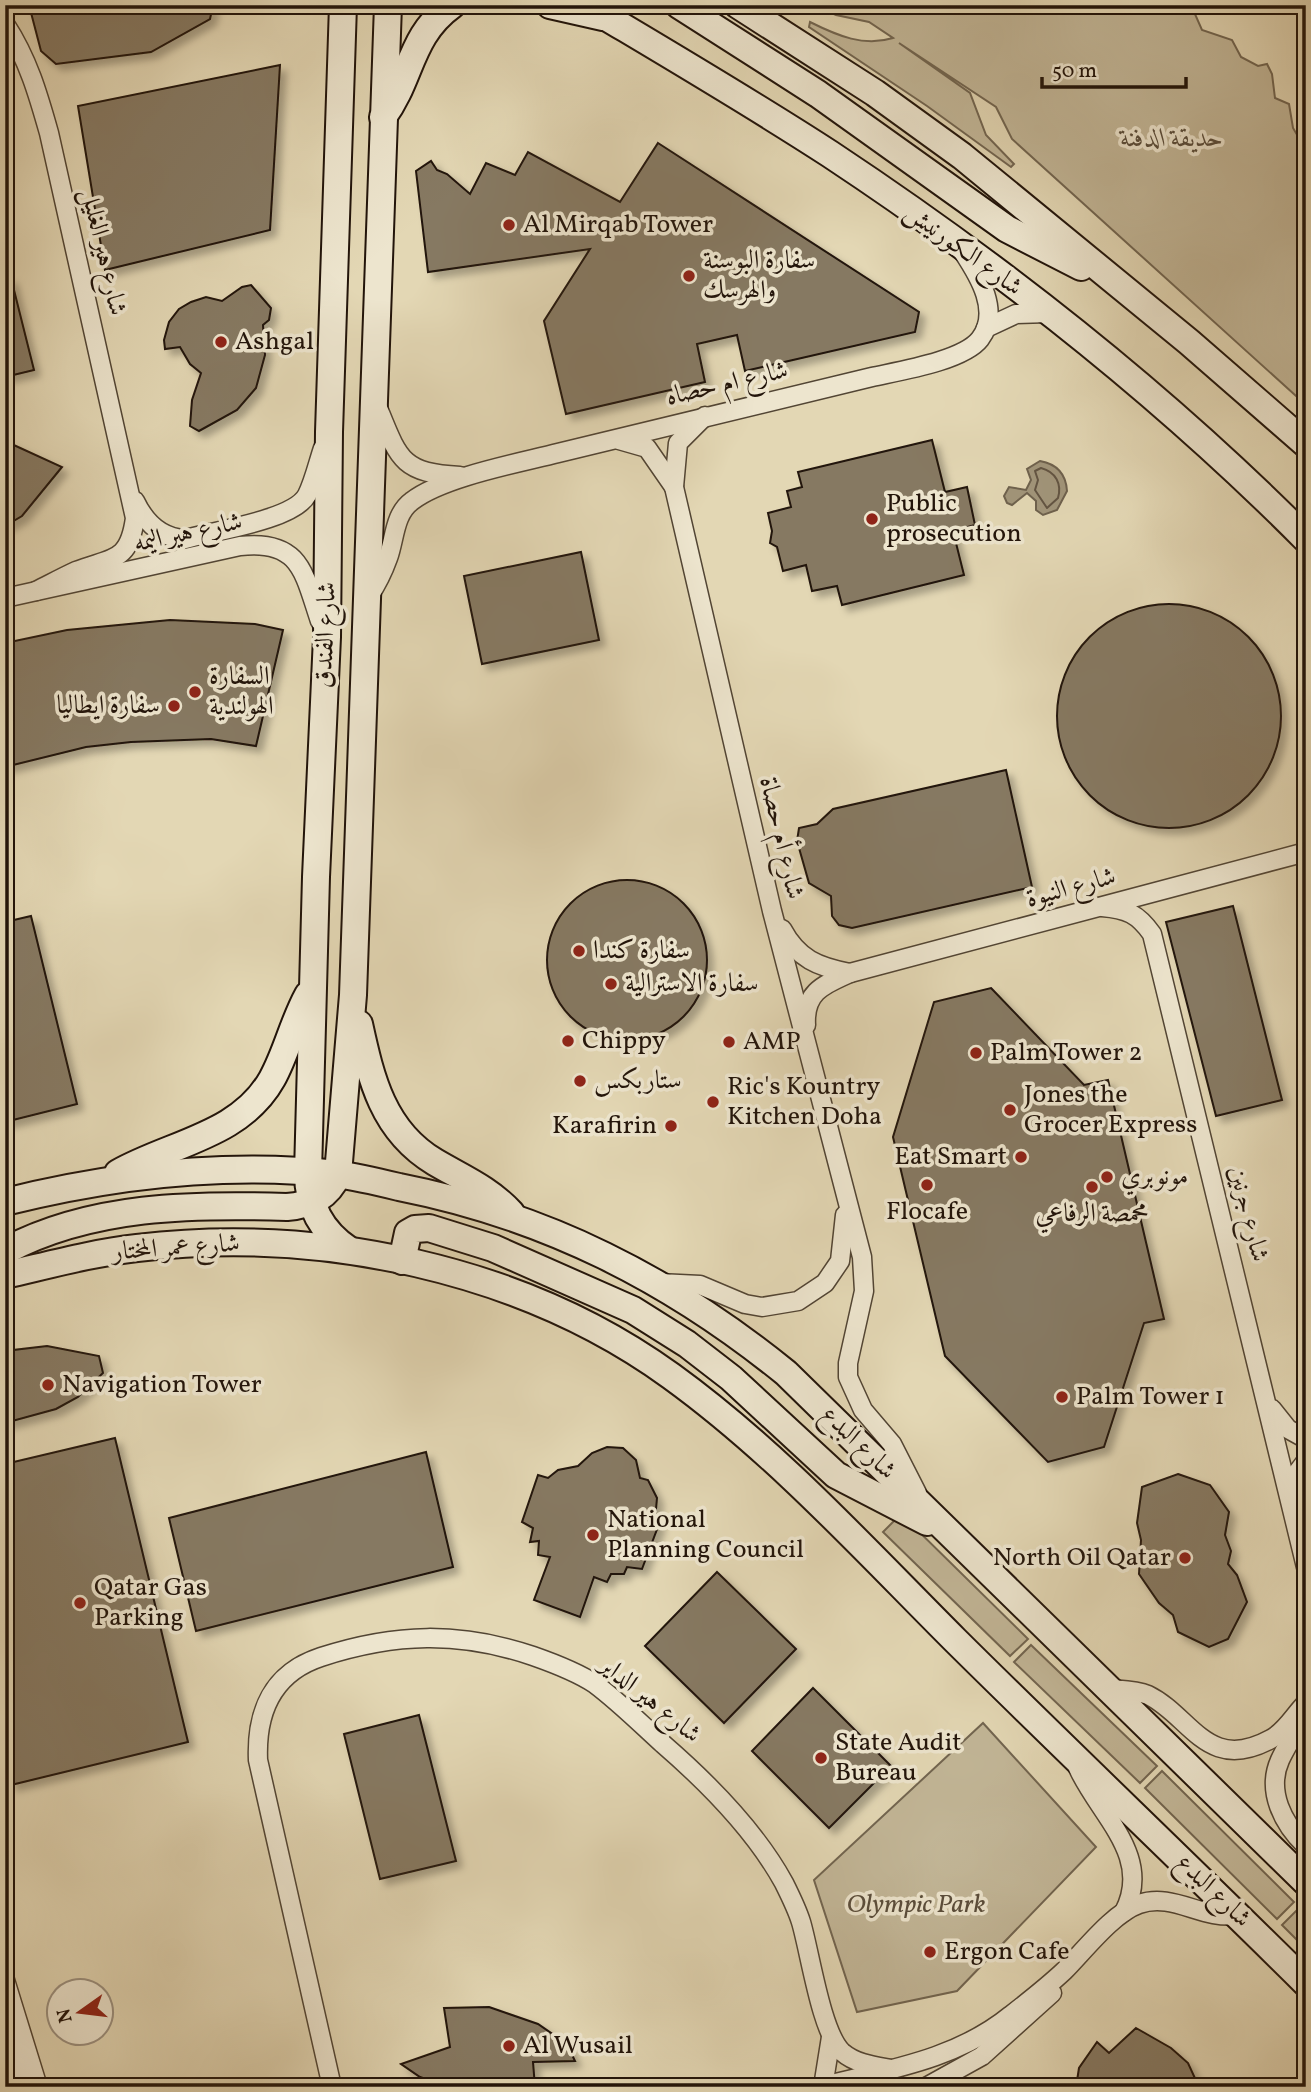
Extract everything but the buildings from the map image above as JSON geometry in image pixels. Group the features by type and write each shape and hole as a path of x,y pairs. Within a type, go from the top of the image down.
{"main road":[{"name":"شارع الفندق","path":"334,5 343,18 329,432 327,637 308,1172 311,1203 325,1229 349,1250"},
{"name":"شارع الفندق","path":"338,1174 353,995 388,5"},
{"path":"382,119 401,91 419,38 437,16 452,5"},
{"name":"شارع الكورنيش","path":"550,5 596,11 830,155 957,243 1049,313 1188,428 1306,539"},
{"path":"679,5 818,94 1007,229 1115,281"},
{"path":"738,5 864,86 962,156 1261,403 1306,444"},
{"path":"105,1180 155,1154 210,1133 248,1111 271,1082 299,1010 313,987"},
{"path":"353,995 368,1068 393,1125 431,1159 498,1199 516,1218"},
{"path":"5,1202 105,1180 198,1172 308,1172"},
{"name":"شارع البدع","path":"308,1172 338,1174 435,1194 569,1237 659,1283 786,1373 1306,1882"},
{"path":"5,1251 31,1237 79,1221 142,1211 287,1207 311,1203 327,1192 338,1174"},
{"path":"402,1261 408,1233 415,1229 429,1228 494,1248 633,1310 687,1344 731,1378 836,1475 954,1536"},
{"name":"شارع عمر المختار","path":"5,1275 124,1250 199,1243 275,1243 349,1250"},
{"name":"شارع البدع","path":"349,1250 402,1261 527,1298 621,1344 718,1411 821,1506 1306,1983"}],"street":[{"name":"شارع هير الغليل","path":"5,24 23,51 49,133 133,499 133,533 120,555 76,571 36,591"},
{"path":"957,243 987,299 989,313 986,328"},
{"name":"شارع ام حصاه","path":"368,596 389,555 399,517 411,501 471,476 953,356 968,351 986,328 1016,314 1049,313"},
{"name":"شارع ام حصاه","path":"376,403 396,449 406,462 418,471 430,474 471,476"},
{"name":"شارع أم حصاة","path":"705,416 678,443 674,487 772,911 864,1274 861,1314 848,1363 848,1377 863,1410 892,1444 922,1506"},
{"name":"شارع هير الغليل","path":"133,499 152,526 174,538 185,538 279,515 296,507 306,496 329,432"},
{"name":"شارع أم حصاة","path":"612,439 647,448 674,487"},
{"name":"شارع هير اليمه","path":"5,598 240,546 268,545 296,559 305,574 327,637"},
{"name":"شارع النيوة","path":"807,1053 805,1016 812,993 850,973 1306,852"},
{"name":"شارع جرنين","path":"1102,907 1128,910 1140,917 1152,934 1306,1567"},
{"path":"772,911 799,954 825,968 850,973"},
{"name":"شارع أم حصاة","path":"659,1283 700,1284 745,1304 762,1307 798,1301 825,1283 840,1261 844,1246 846,1198"},
{"path":"1268,1404 1288,1429 1306,1439"},
{"path":"1293,1509 1294,1478 1306,1461"},
{"name":"شارع هير الداير","path":"332,2087 258,1760 259,1719 266,1700 281,1681 298,1667 355,1647 403,1638 471,1639 555,1664 594,1684 689,1766 754,1840 783,1881 800,1918 831,2037 822,2086"},
{"path":"1110,1689 1148,1696 1205,1742 1224,1748 1241,1748 1273,1738 1306,1705"},
{"path":"1306,1705 1300,1725 1280,1761 1276,1791 1281,1815 1306,1846"},
{"path":"1073,1756 1090,1791 1130,1854 1134,1885 1124,1912"},
{"path":"822,2086 935,2057 975,2040 1061,1974 1124,1912 1141,1903 1160,1901 1207,1915 1237,1915"},
{"path":"926,2087 965,2068 999,2043 1047,1998 1061,1974"},
{"path":"5,1979 38,2087"},
{"path":"5,2015 20,2087"},
{"path":"831,2037 841,2051 855,2061 891,2069"}],"green space":[{"name":"حديقة الدفنة","path":"814,5 1191,5 1202,30 1232,40 1241,57 1258,66 1267,64 1272,74 1275,98 1289,104 1293,128 1299,138 1306,139 1306,405 1012,139 996,107 899,43 970,93 986,135 1014,164 1011,167 927,106 809,27 810,22 841,36 861,41 893,38 869,22 836,15"},
{"path":"901,1514 1028,1639 1010,1656 883,1532"},
{"path":"1031,1645 1157,1766 1140,1783 1014,1662"},
{"name":"Olympic Park","path":"983,1723 1096,1847 957,1991 857,2012 814,1880"},
{"path":"1162,1771 1294,1902 1277,1919 1145,1788"},
{"path":"1299,1908 1306,1914 1306,1949 1282,1925"}],"water":[{"path":"1040,461 1059,471 1065,480 1067,491 1057,510 1043,515 1036,510 1036,501 1027,493 1012,505 1007,503 1004,496 1009,487 1026,490 1031,480 1027,469"}],"place":[{"name":"Al Mirqab Tower","path":"509,225"},
{"name":"سفارة البوسنة والهرسك","path":"689,276"},
{"name":"Ashgal","path":"221,342"},
{"name":"Public prosecution","path":"872,519"},
{"name":"السفارة الهولندية","path":"195,692"},
{"name":"سفارة ايطاليا","path":"174,706"},
{"name":"سفارة كندا","path":"579,951"},
{"name":"سفارة الاسترالية","path":"611,984"},
{"name":"Chippy","path":"568,1041"},
{"name":"AMP","path":"729,1042"},
{"name":"Palm Tower 2","path":"976,1053"},
{"name":"ستاربكس","path":"580,1081"},
{"name":"Ric's Kountry Kitchen Doha","path":"713,1102"},
{"name":"Jones the Grocer Express","path":"1010,1110"},
{"name":"Karafirin","path":"671,1126"},
{"name":"Eat Smart","path":"1021,1157"},
{"name":"مونوبري","path":"1107,1177"},
{"name":"Flocafe","path":"927,1185"},
{"name":"محمصة الرفاعي","path":"1092,1187"},
{"name":"Navigation Tower","path":"48,1385"},
{"name":"Palm Tower 1","path":"1062,1397"},
{"name":"National Planning Council","path":"593,1535"},
{"name":"North Oil Qatar","path":"1185,1558"},
{"name":"Qatar Gas Parking","path":"80,1603"},
{"name":"State Audit Bureau","path":"821,1758"},
{"name":"Ergon Cafe","path":"930,1952"},
{"name":"Al Wusail","path":"509,2046"}]}
